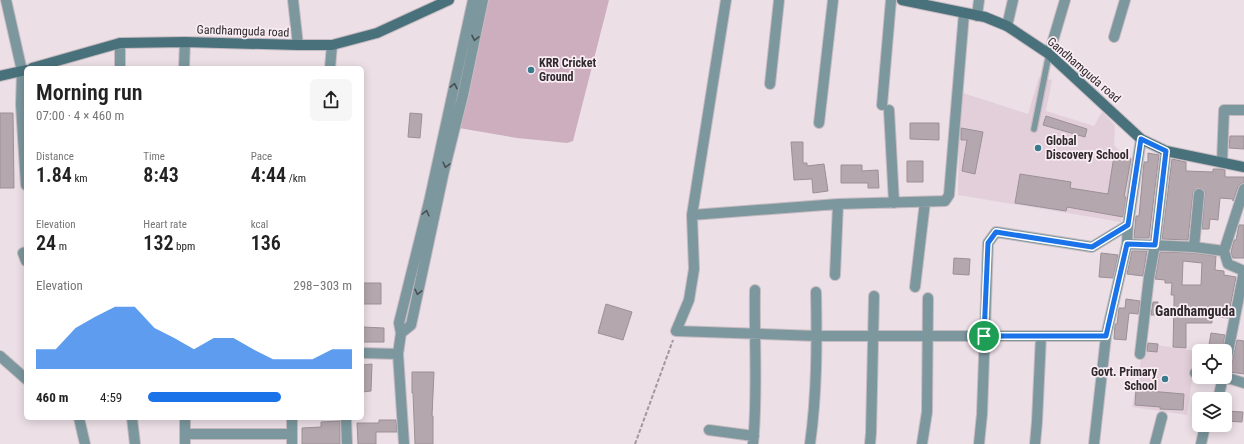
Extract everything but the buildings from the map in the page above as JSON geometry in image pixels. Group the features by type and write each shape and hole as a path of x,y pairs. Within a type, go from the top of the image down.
{"street":[{"path":"6,0 24,70 24,105"},
{"path":"293,0 298,45"},
{"name":"Gandhamguda road","path":"39,66 120,43 184,42 332,45 377,33 449,0"},
{"path":"404,444 398,354 401,333 399,323 425,238 447,140 473,0"},
{"path":"447,140 463,95 483,0"},
{"path":"726,0 692,215 694,268 689,300 676,330 817,336 1106,336"},
{"path":"770,84 779,0"},
{"path":"818,123 833,0"},
{"path":"891,0 886,107 894,202"},
{"name":"Gandhamguda road","path":"902,0 977,16 1008,26 1048,54 1141,139 1166,151 1244,167"},
{"path":"977,16 979,0"},
{"path":"1008,26 1013,0"},
{"path":"1048,54 1064,0"},
{"path":"1114,37 1125,0"},
{"path":"692,215 838,204 945,201 949,195 964,13"},
{"path":"184,42 184,66"},
{"path":"120,43 120,66"},
{"path":"330,66 332,45"},
{"path":"0,76 24,70"},
{"path":"1222,162 1224,110 1244,110"},
{"path":"1094,444 1106,336 1127,244 1128,225 1141,139"},
{"path":"1140,354 1166,151"},
{"path":"1230,344 1244,271 1228,264 1224,251 1244,189"},
{"path":"1194,247 1199,194"},
{"path":"915,287 925,202"},
{"path":"835,275 838,204"},
{"path":"979,444 982,414 988,243 996,232 1092,247 1128,225"},
{"path":"1127,244 1194,247 1224,251"},
{"path":"709,430 754,440 756,417 754,334 755,290"},
{"path":"810,444 814,412 817,336 816,292"},
{"path":"870,444 874,296"},
{"path":"922,444 927,412 928,298"},
{"path":"1035,444 1041,336"},
{"path":"364,353 398,354"},
{"path":"0,356 24,377"},
{"path":"1232,379 1244,382"},
{"path":"1155,444 1162,417"},
{"path":"79,420 85,444"},
{"path":"132,420 135,444"},
{"path":"186,420 185,439 292,439 292,420"},
{"path":"346,420 347,444"},
{"path":"1200,444 1203,432"}],"lane":[{"path":"1034,129 1048,54"}],"path":[{"path":"636,444 676,330"}],"shaded area":[{"name":"KRR Cricket Ground","path":"489,0 609,0 573,141 567,143 517,138 459,128 484,11"},
{"name":"Global Discovery School","path":"1039,77 1052,80 1046,111 1094,126 1102,112 1115,125 1114,145 1120,151 1133,158 1121,222 958,195 960,92 1028,114"},
{"name":"Govt. Primary School","path":"1144,343 1192,350 1192,379 1187,415 1132,407"}],"place":[{"name":"KRR Cricket Ground","path":"531,70"},
{"name":"Global Discovery School","path":"1038,148"},
{"name":"Govt. Primary School","path":"1165,379"}],"district":[{"name":"Gandhamguda","path":"1195,311"}],"route":[{"path":"1141,139 1166,151 1155,245 1127,244 1106,336 984,336 988,243 996,232 1092,247 1128,225 1141,139"}]}
